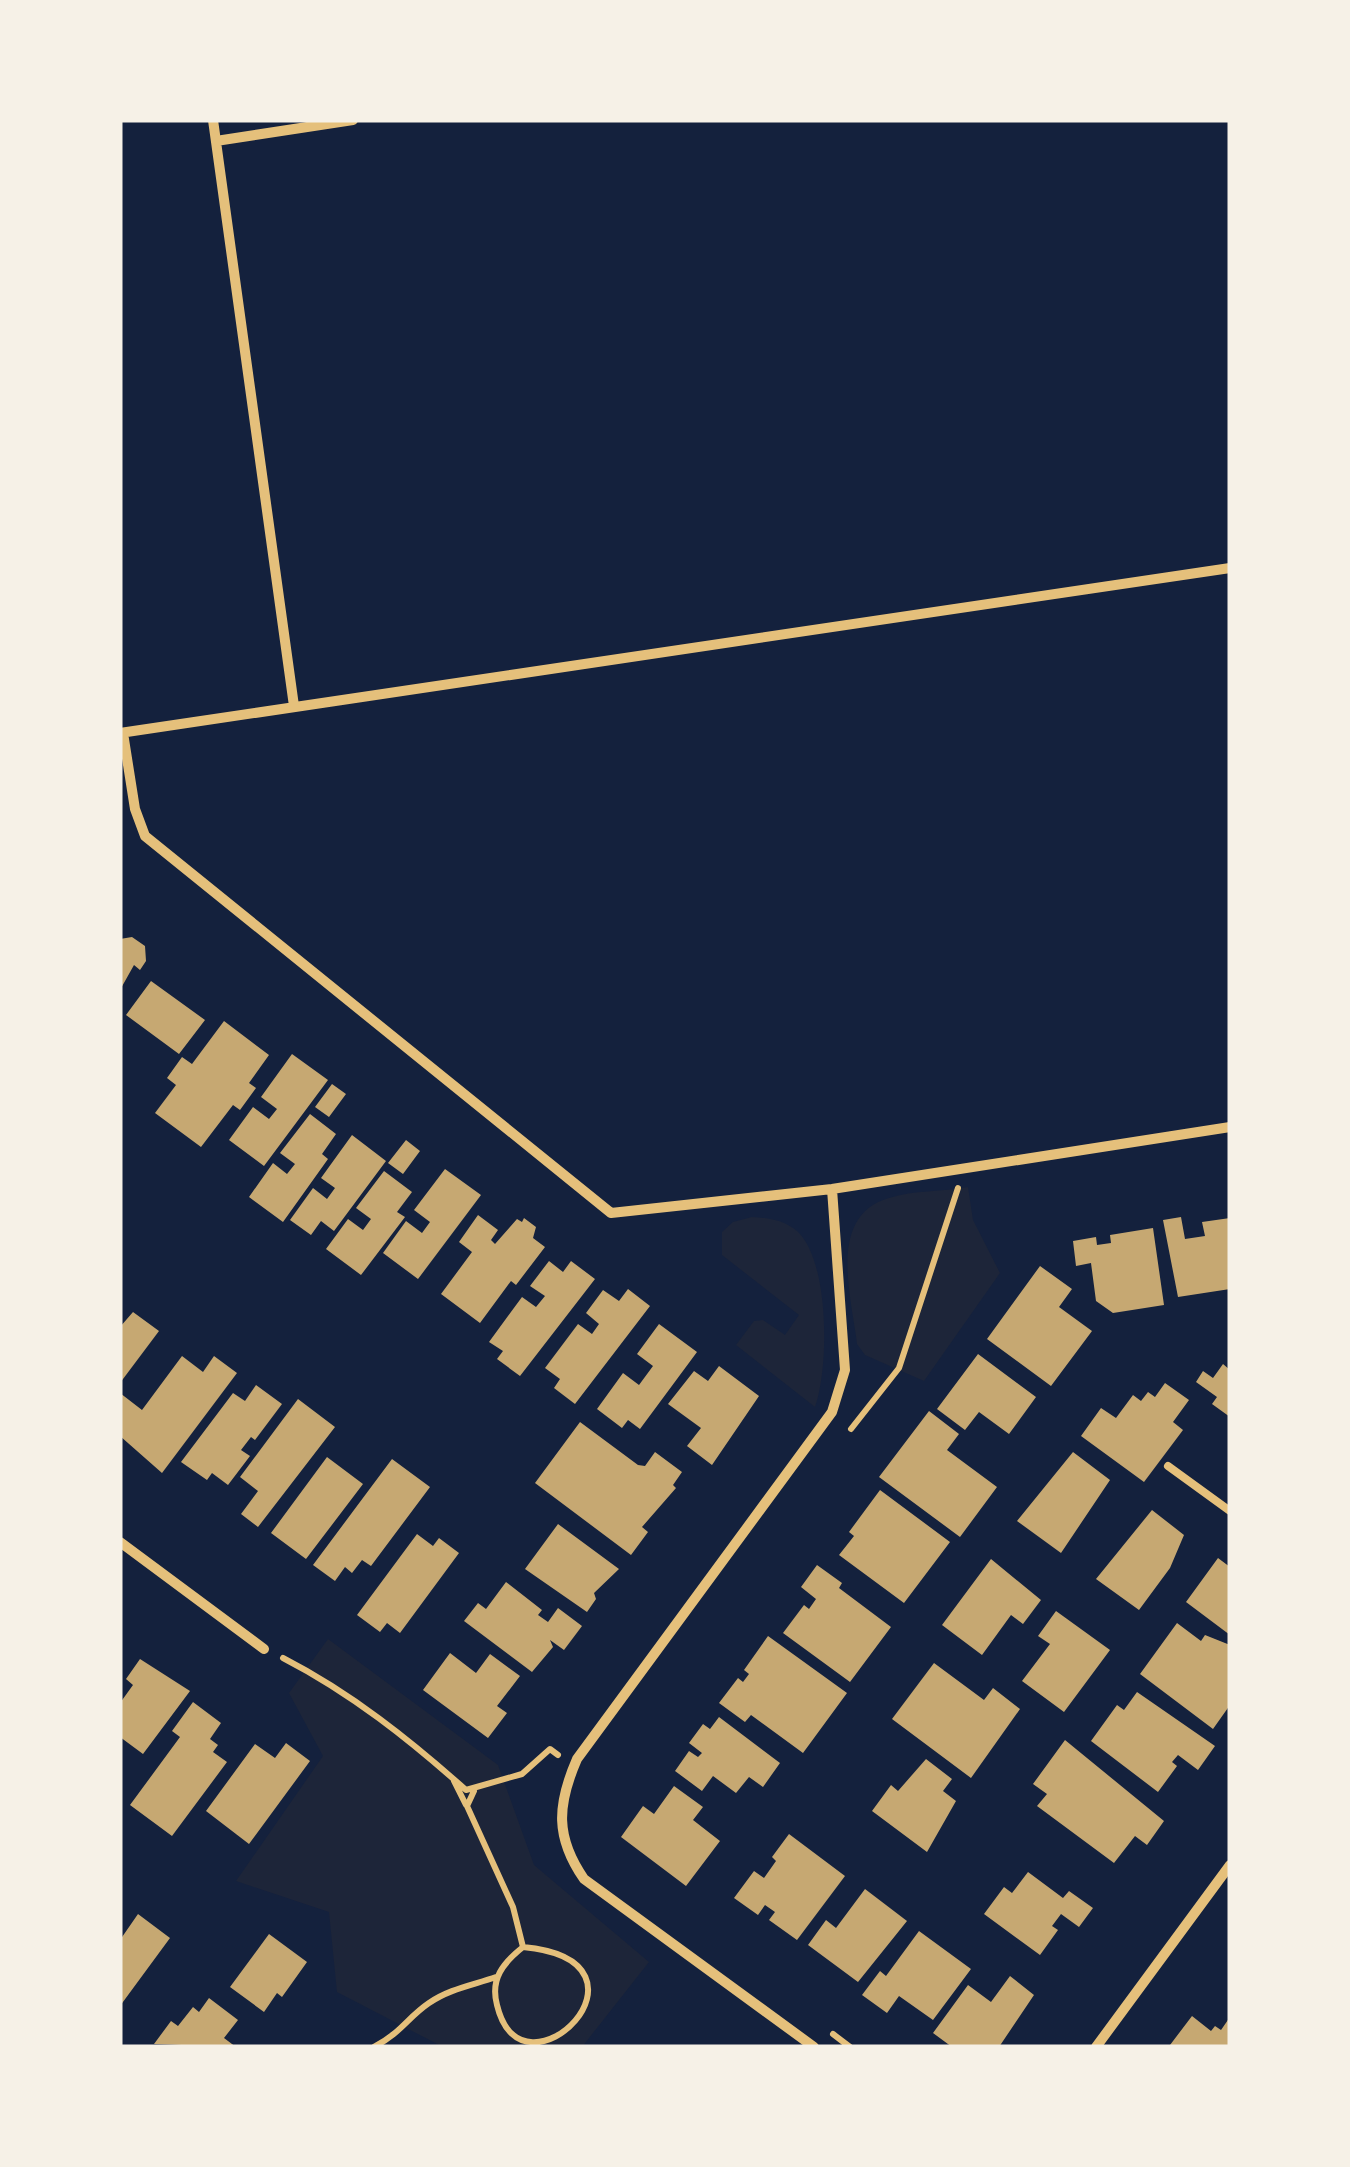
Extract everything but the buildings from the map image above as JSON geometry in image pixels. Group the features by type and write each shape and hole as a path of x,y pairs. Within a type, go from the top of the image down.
{"street":[{"path":"213,120 294,706"},
{"path":"216,141 353,120"},
{"path":"1230,568 121,733 134,810 145,836 611,1213 832,1189 1230,1127"},
{"path":"814,2047 584,1879 563,1843 561,1804 574,1766 832,1412 841,1392 845,1370 832,1189"},
{"path":"120,1542 264,1649"},
{"path":"1096,2047 1230,1864"}],"lane":[{"path":"1168,1466 1230,1511"}],"path":[{"path":"842,1440 899,1368 964,1168"},
{"path":"264,1649 362,1706 466,1790 474,1791 522,1774 550,1749 574,1766"},
{"path":"451,1775 513,1907 523,1946"},
{"path":"467,1806 474,1791"},
{"path":"523,1946 559,1950 580,1969 586,1996 570,2030 558,2039 534,2042 509,2028 498,2014 493,1992 497,1977 523,1946"},
{"path":"374,2047 401,2033 426,2004 445,1993 497,1977"},
{"path":"819,2024 850,2047"}],"shaded area":[{"path":"968,1187 973,1220 1000,1273 924,1381 865,1355 857,1344 848,1282 850,1240 857,1222 869,1208 889,1198"},
{"path":"752,1217 781,1222 797,1231 816,1266 824,1342 815,1407 736,1345 754,1321 763,1320 785,1335 799,1315 722,1255 722,1232 733,1222"},
{"path":"328,1639 498,1765 534,1865 649,1962 582,2047 443,2047 337,1992 329,1912 236,1881 323,1756 289,1693"}]}
